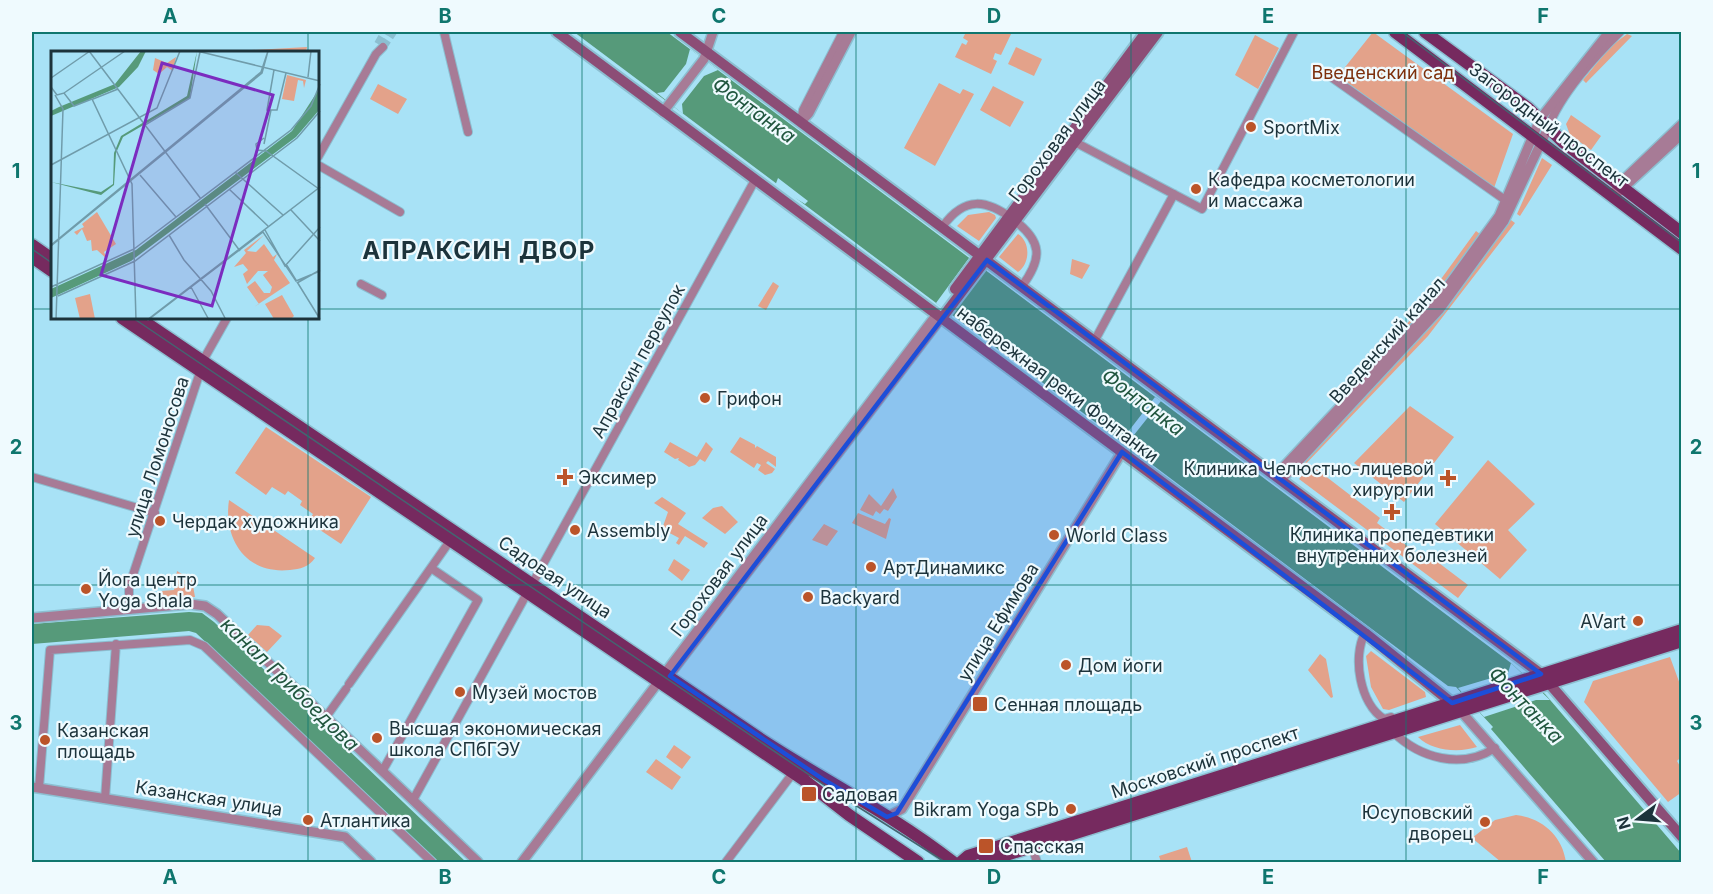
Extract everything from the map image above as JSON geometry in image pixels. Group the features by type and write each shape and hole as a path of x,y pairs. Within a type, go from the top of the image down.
{"main road":[{"name":"набережная реки Фонтанки","path":"557,32 666,107 755,180 942,313 1122,452 1461,705"},
{"path":"680,32 705,55 943,226 981,261 1022,286 1279,477 1540,680 1682,837"},
{"name":"Гороховая улица","path":"942,313 1071,140 1146,32"},
{"name":"Гороховая улица","path":"1071,140 1158,32"},
{"name":"Загородный проспект","path":"1395,32 1538,138 1682,233"},
{"name":"Загородный проспект","path":"1430,33 1544,123 1682,249"},
{"path":"32,245 51,258"},
{"path":"32,257 51,270"},
{"name":"Садовая улица","path":"125,320 202,367 664,679 815,775 887,817 953,862"},
{"name":"Садовая улица","path":"142,320 202,367"},
{"path":"1461,705 1682,630"},
{"path":"1540,680 1682,641"},
{"name":"Садовая улица","path":"664,679 909,858"},
{"name":"Московский проспект","path":"961,862 968,856 1427,711 1461,705"},
{"name":"Московский проспект","path":"985,862 1393,732 1461,705"},
{"path":"909,858 918,862"}],"street":[{"path":"444,32 468,132"},
{"path":"666,107 705,55 713,32"},
{"path":"801,122 803,110 843,32"},
{"path":"801,122 809,113 851,32"},
{"path":"1071,140 1202,209 1294,32"},
{"name":"Введенский канал","path":"1279,477 1430,310 1510,203 1544,123 1609,32"},
{"name":"Введенский канал","path":"1544,123 1559,107 1598,54 1620,32"},
{"path":"320,153 381,45"},
{"path":"1331,77 1510,203"},
{"path":"1619,190 1682,124"},
{"path":"1619,190 1682,134"},
{"path":"320,166 400,212"},
{"name":"Апраксин переулок","path":"413,800 755,180"},
{"path":"1095,340 1174,194"},
{"path":"943,226 956,212 977,203 993,205 1013,219 1030,233 1037,249 1034,268 1022,286"},
{"path":"361,284 382,295"},
{"name":"Гороховая улица","path":"526,862 942,313"},
{"name":"улица Ломоносова","path":"129,610 129,587 202,367 226,320"},
{"name":"улица Ефимова","path":"902,809 1122,452"},
{"path":"32,477 154,513"},
{"path":"326,717 453,536"},
{"path":"383,770 478,600 431,568"},
{"path":"32,618 190,604 205,606 217,614 478,862"},
{"path":"1365,633 1359,653 1360,675 1369,700 1379,716 1384,719 1407,712 1427,711"},
{"path":"35,788 49,653 52,648 190,640 204,646 432,862"},
{"path":"105,799 116,644"},
{"name":"Гороховая улица","path":"522,862 664,679"},
{"name":"набережная реки Фонтанки","path":"1461,705 1593,862"},
{"path":"1393,732 1421,752 1441,758 1473,758 1495,748"},
{"path":"726,862 793,773"},
{"name":"Казанская улица","path":"35,788 345,837 371,862"},
{"path":"887,817 902,809 905,829"},
{"path":"1032,847 1037,862"}],"highlighted area":[{"path":"987,260 1541,674 1452,703 1122,452 897,813 887,817 824,780 670,676"}],"green space":[{"path":"966,32 1012,32 1001,55 995,53 993,59 997,61 991,74 955,57 962,43 966,45 968,41 963,38"},
{"name":"Введенский сад","path":"1373,32 1513,134 1494,188 1338,76"},
{"path":"1627,34 1632,36 1586,83 1583,80 1610,47"},
{"path":"1255,35 1279,48 1258,89 1235,75"},
{"path":"307,47 306,51 233,51"},
{"path":"1016,47 1042,59 1034,76 1008,64"},
{"path":"939,83 960,94 963,89 974,94 935,166 904,148"},
{"path":"378,84 407,99 398,114 370,99"},
{"path":"993,86 1024,102 1010,127 980,110"},
{"path":"1571,115 1601,136 1591,150 1570,135 1566,124"},
{"path":"1542,158 1552,165 1520,216 1517,214"},
{"path":"989,212 996,218 979,241 957,226 968,215"},
{"path":"1511,220 1515,223 1428,336 1299,471 1297,468 1435,322"},
{"path":"1476,231 1480,234 1421,316 1405,333 1400,331 1414,316"},
{"path":"1018,234 1027,247 1027,259 1018,272 999,257"},
{"path":"1072,259 1090,265 1082,279 1070,274"},
{"path":"773,282 779,286 766,310 758,306"},
{"path":"1410,406 1454,437 1404,502 1354,463"},
{"path":"266,427 371,497 341,544 308,522 313,514 300,505 302,501 288,491 285,495 272,487 266,495 235,473"},
{"path":"740,437 755,445 755,448 757,446 776,457 776,467 768,461 766,463 775,469 772,473 765,475 758,470 761,465 757,463 754,468 730,452"},
{"path":"670,442 697,457 706,442 713,449 705,462 700,459 695,465 689,467 678,460 679,458 675,459 664,452"},
{"path":"1488,460 1535,504 1508,530 1527,550 1500,579 1435,524"},
{"path":"1311,465 1380,518 1377,523 1419,555 1423,551 1468,585 1458,598 1299,479"},
{"path":"893,488 897,497 888,511 884,509 880,514 876,511 873,516 860,510 869,494 881,506"},
{"path":"662,497 686,513 678,524 708,543 704,548 685,536 679,545 676,543 679,538 662,529 668,512 654,503"},
{"path":"229,500 315,558 304,567 290,570 261,567 250,561 234,541 228,515"},
{"path":"722,506 738,522 725,534 702,518 713,508"},
{"path":"858,513 885,524 889,518 891,519 886,539 852,523"},
{"path":"824,524 838,531 827,546 812,540"},
{"path":"674,559 690,570 682,581 668,570"},
{"path":"177,571 192,580 195,597 165,599 161,591 174,590"},
{"path":"257,625 269,626 282,636 267,652 248,635"},
{"path":"1371,651 1425,692 1426,697 1389,710 1383,709 1371,687 1366,656"},
{"path":"1320,654 1326,659 1333,697 1331,698 1308,670"},
{"path":"1670,657 1681,687 1681,757 1677,761 1681,768 1682,792 1668,802 1584,702 1593,681"},
{"path":"1460,725 1477,747 1446,750 1424,742 1418,737"},
{"path":"674,745 691,757 682,769 666,757"},
{"path":"656,759 681,777 672,790 646,772"},
{"path":"1516,815 1534,820 1549,830 1560,844 1566,862 1501,862 1472,838 1495,820"},
{"path":"1187,847 1192,862 1161,862 1159,856"}],"water":[{"name":"Фонтанка","path":"574,32 667,32 1511,663 1545,694 1681,853 1681,862 1606,862 1491,729 1493,727 1456,687 1448,686"},
{"name":"канал Грибоедова","path":"189,612 202,613 214,622 466,862 439,862 196,633 189,631 32,644 32,624"}],"pier":[{"path":"690,49 718,70 704,76 682,104 683,114 657,93 664,92 686,64"},
{"path":"778,178 808,201 805,204 775,186"},
{"path":"969,258 985,270 951,315 936,303"},
{"path":"1155,397 1161,401 1126,445 1121,441"},
{"path":"1511,663 1550,700 1536,700 1484,717 1458,688 1508,673"}],"tunnel":[{"path":"378,44 385,32"},
{"path":"383,47 393,32"}],"tram line":[{"path":"1402,32 1682,243"},
{"path":"32,249 51,262"},
{"path":"136,320 833,791 945,862"}],"place":[{"name":"SportMix","path":"1251,127"},
{"name":"Кафедра косметологии и массажа","path":"1196,189"},
{"name":"Грифон","path":"705,398"},
{"name":"Эксимер","path":"565,477"},
{"name":"Клиника Челюстно-лицевой хирургии","path":"1448,478"},
{"name":"Клиника пропедевтики внутренних болезней","path":"1392,512"},
{"name":"Чердак художника","path":"160,521"},
{"name":"Assembly","path":"575,530"},
{"name":"World Class","path":"1054,535"},
{"name":"АртДинамикс","path":"871,567"},
{"name":"Йога центр Yoga Shala","path":"86,589"},
{"name":"Backyard","path":"808,597"},
{"name":"AVart","path":"1638,621"},
{"name":"Дом йоги","path":"1066,665"},
{"name":"Музей мостов","path":"460,692"},
{"name":"Сенная площадь","path":"980,704"},
{"name":"Высшая экономическая школа СПбГЭУ","path":"377,738"},
{"name":"Казанская площадь","path":"45,740"},
{"name":"Садовая","path":"809,794"},
{"name":"Bikram Yoga SPb","path":"1071,809"},
{"name":"Атлантика","path":"308,820"},
{"name":"Юсуповский дворец","path":"1485,822"},
{"name":"Спасская","path":"986,846"}],"district":[{"name":"АПРАКСИН ДВОР","path":"479,250"}]}
